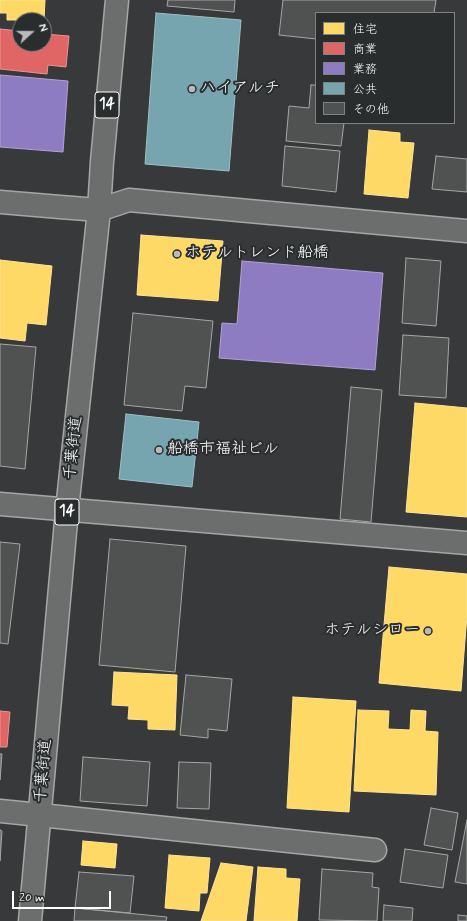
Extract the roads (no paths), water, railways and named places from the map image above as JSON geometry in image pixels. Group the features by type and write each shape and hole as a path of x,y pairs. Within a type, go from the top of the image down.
{"main road":[{"name":"千葉街道","path":"30,921 67,510 99,210 117,0"},
{"path":"0,202 99,210 129,200 467,231"},
{"path":"0,504 467,543"},
{"path":"0,811 376,850"}],"place":[{"name":"ハイアルチ","path":"192,89"},
{"name":"ホテルトレンド船橋","path":"177,254"},
{"name":"船橋市福祉ビル","path":"159,450"},
{"name":"ホテルシロー","path":"428,631"}]}
